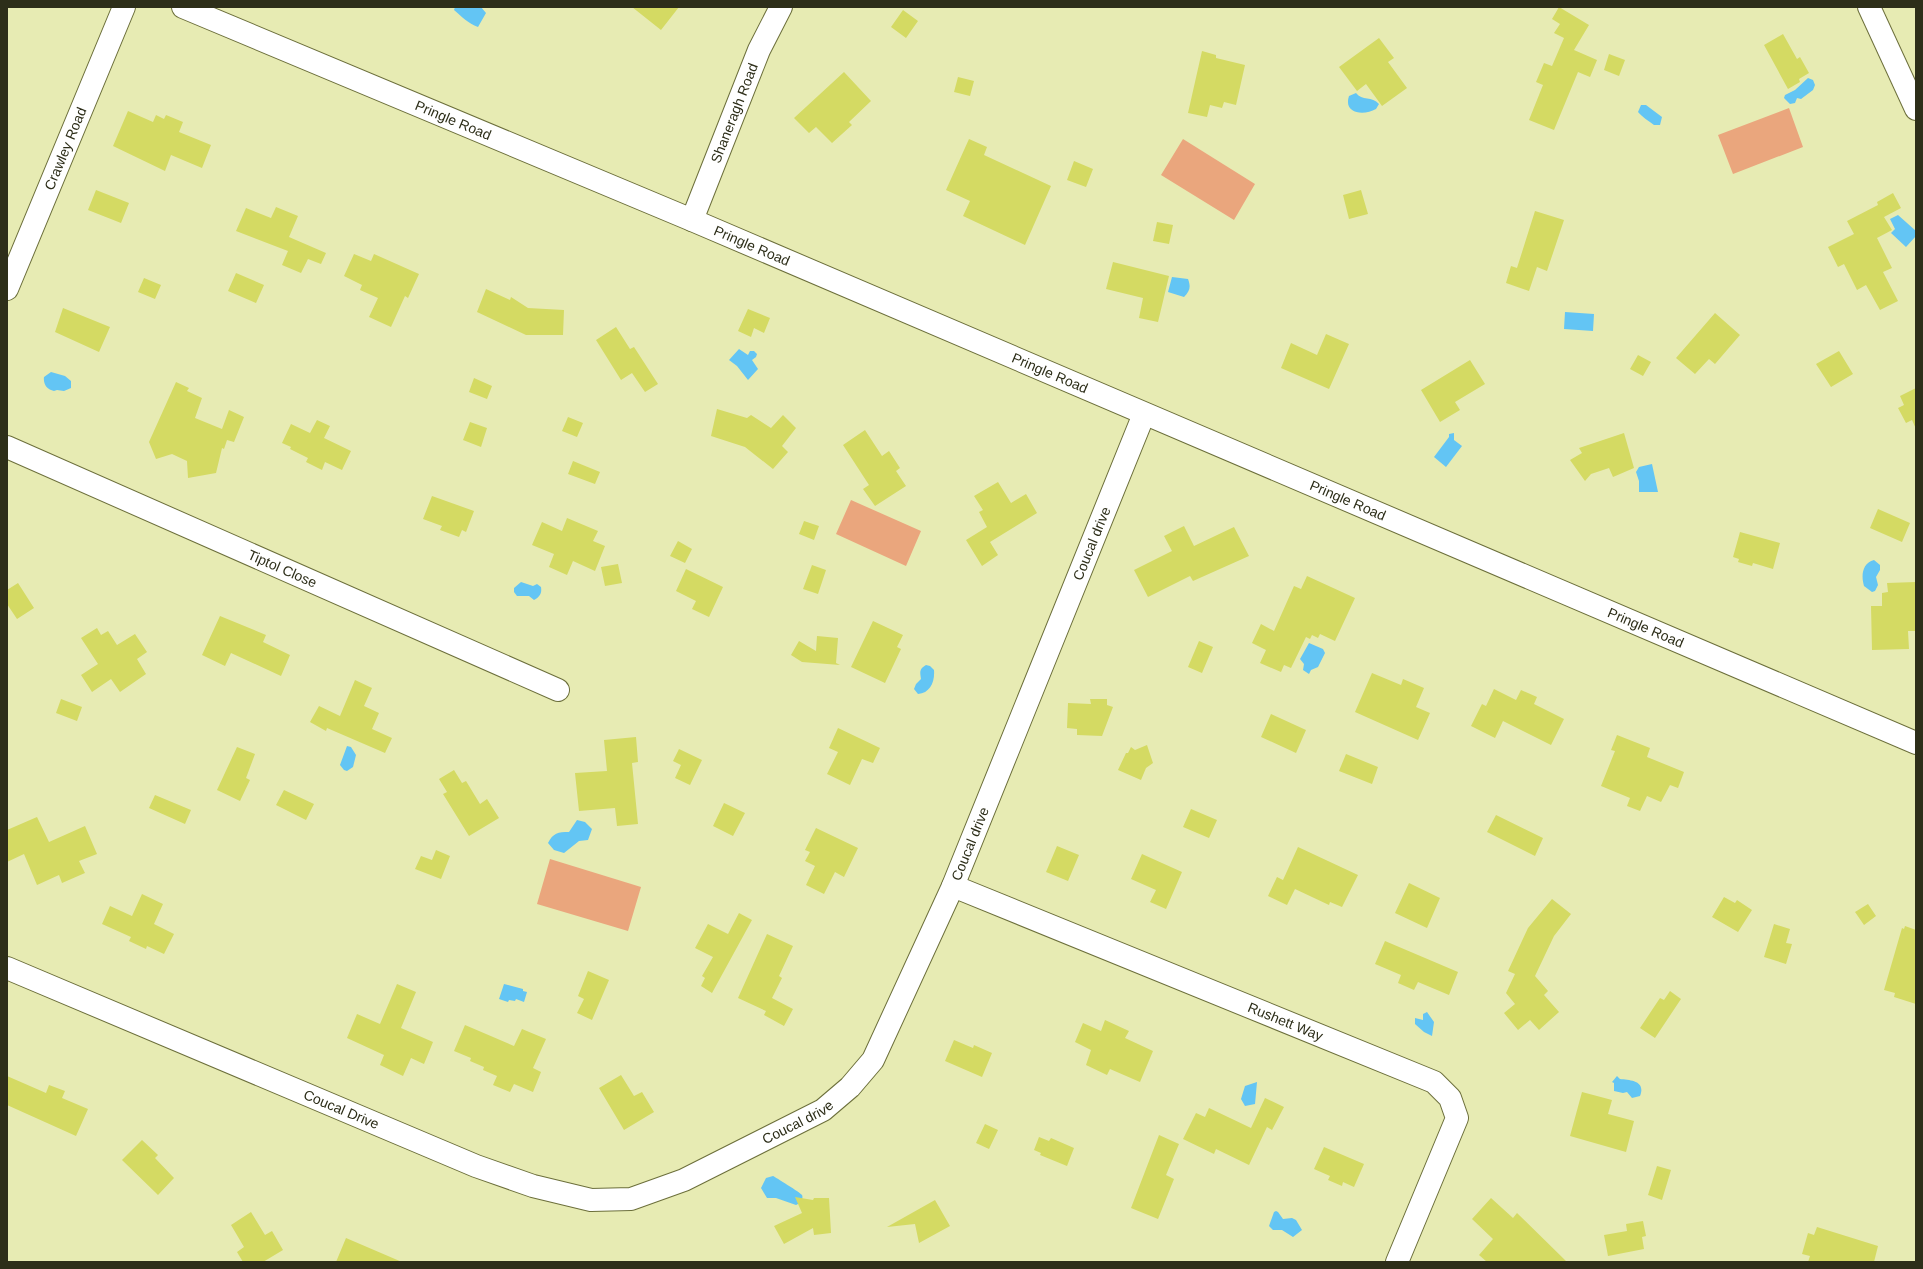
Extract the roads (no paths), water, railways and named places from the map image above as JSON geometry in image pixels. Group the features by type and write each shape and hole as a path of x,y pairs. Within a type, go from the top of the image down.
{"street":[{"name":"Crawley Road","path":"7,290 124,7"},
{"name":"Pringle Road","path":"183,7 692,220 1916,743"},
{"name":"Shaneragh Road","path":"692,220 759,50 781,7"},
{"path":"1869,7 1916,109"},
{"name":"Coucal drive","path":"684,1180 823,1110 850,1087 873,1060 953,886 1144,414"},
{"name":"Tiptol Close","path":"7,447 558,690"},
{"name":"Rushett Way","path":"953,886 1434,1082 1450,1098 1457,1118 1397,1262"},
{"name":"Coucal Drive","path":"7,968 476,1166 533,1186 591,1200 631,1199 684,1180"}],"water":[{"path":"455,7 481,7 486,13 478,27 468,22 454,10"},
{"path":"1808,78 1813,80 1815,85 1813,90 1801,99 1797,98 1795,103 1790,104 1784,98 1785,95 1795,90"},
{"path":"1356,93 1361,97 1373,100 1379,104 1376,109 1361,113 1352,110 1349,107 1349,96"},
{"path":"1641,105 1646,105 1662,117 1660,125 1654,125 1638,112"},
{"path":"1898,215 1916,231 1916,236 1906,247 1891,233 1895,229 1890,219"},
{"path":"1172,277 1188,279 1189,289 1188,293 1184,297 1168,292"},
{"path":"1565,312 1594,314 1593,331 1564,329"},
{"path":"739,349 748,355 750,351 754,351 757,354 752,360 758,369 748,380 737,366 729,360"},
{"path":"51,372 65,376 71,381 71,388 64,391 54,391 47,388 44,382 44,377"},
{"path":"1454,433 1454,440 1462,446 1446,467 1434,457 1449,437 1449,434"},
{"path":"1652,464 1658,492 1639,492 1639,481 1636,472 1639,467"},
{"path":"1874,560 1880,565 1880,570 1876,577 1878,585 1875,591 1872,592 1864,586 1863,570 1867,564"},
{"path":"521,582 533,586 537,584 541,587 541,593 538,598 534,600 529,596 517,596 514,592 514,588"},
{"path":"1309,643 1323,649 1325,653 1318,667 1311,670 1309,674 1303,670 1304,664 1300,659"},
{"path":"926,665 930,666 934,670 933,683 926,692 918,694 914,689 916,684 921,679 921,669"},
{"path":"347,746 351,747 356,755 353,767 347,771 340,765"},
{"path":"577,820 585,822 592,829 588,840 579,841 564,853 554,850 548,843 552,837 559,833 569,832"},
{"path":"504,984 523,989 523,991 527,992 524,1002 516,999 515,1001 509,1000 508,1002 499,999"},
{"path":"1427,1012 1434,1022 1432,1036 1424,1032 1415,1024 1415,1018 1423,1020 1423,1014"},
{"path":"1617,1076 1620,1079 1633,1081 1639,1084 1641,1087 1640,1096 1632,1098 1627,1092 1623,1093 1614,1091 1614,1083 1612,1082"},
{"path":"1257,1082 1255,1104 1245,1106 1241,1099 1245,1086"},
{"path":"773,1176 801,1194 802,1202 796,1205 776,1198 767,1198 761,1188 766,1178"},
{"path":"1276,1211 1283,1219 1292,1218 1296,1220 1302,1230 1293,1237 1282,1230 1273,1230 1269,1226 1274,1212"}]}
